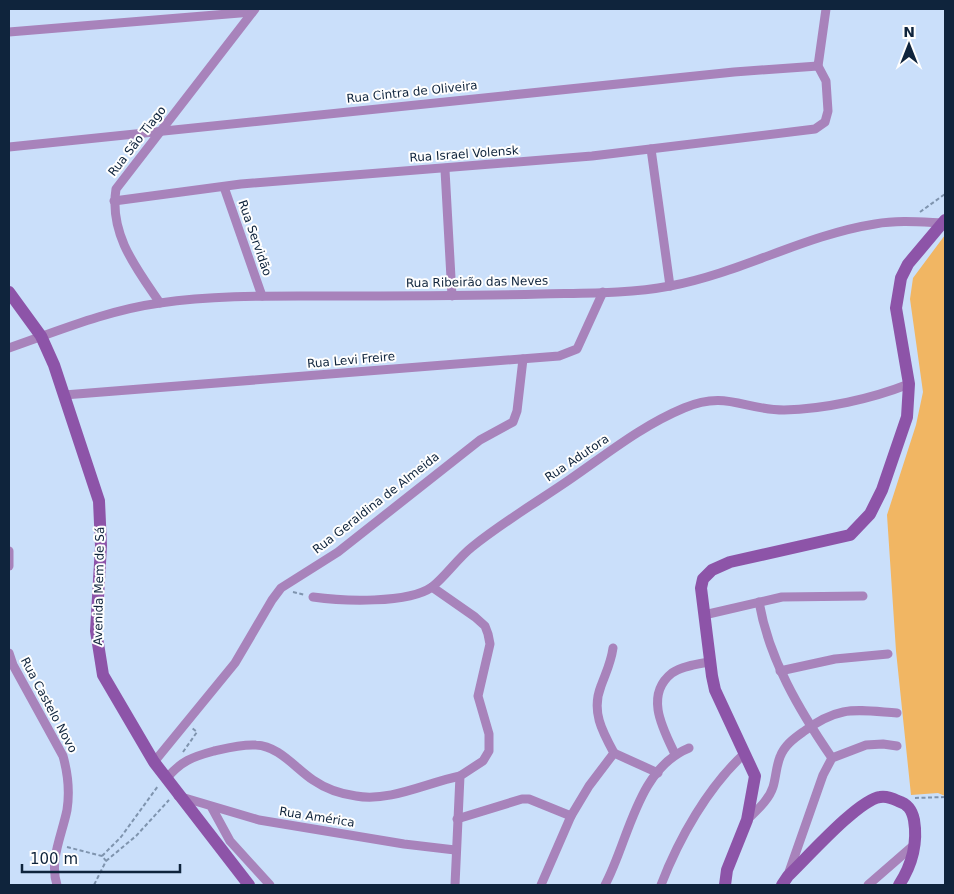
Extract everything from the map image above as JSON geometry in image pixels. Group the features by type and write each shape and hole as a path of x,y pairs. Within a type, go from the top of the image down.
{"street":[{"path":"818,66 826,9"},
{"path":"9,32 254,10"},
{"name":"Rua São Tiago","path":"160,303 128,256 115,220 114,201 120,182 254,10"},
{"name":"Rua Israel Volensk","path":"114,201 224,187 384,171 445,170 651,150 683,144 815,129 824,122 828,111 826,81 818,66"},
{"name":"Rua Cintra de Oliveira","path":"9,146 734,72 818,66"},
{"path":"651,150 670,286"},
{"path":"445,170 452,296"},
{"name":"Rua Servidão","path":"224,187 262,296"},
{"name":"Rua Ribeirão das Neves","path":"9,348 97,318 160,303 262,296 452,296 603,292 670,286 741,266 799,245 863,227 908,221 944,222"},
{"path":"725,885 727,870 747,820 755,776 715,690 709,662 701,588 703,579 712,570 730,562 850,535 866,520 882,490 907,417 909,384 896,308 901,278 908,264 944,222"},
{"name":"Avenida Mem de Sá","path":"9,292 42,336 64,395 99,501 101,546 96,631 103,675 154,762 176,794 249,885"},
{"name":"Rua Levi Freire","path":"64,395 558,356 577,349 603,292"},
{"name":"Rua Geraldina de Almeida","path":"154,762 235,663 281,588 338,552 480,440 513,422 518,411 522,359"},
{"name":"Rua Adutora","path":"313,597 367,601 413,594 432,587 473,546 527,507 648,424 686,407 716,399 734,400 767,408 785,410 872,398 909,384"},
{"path":"9,552 9,566"},
{"path":"166,779 178,765 195,757 243,745 256,745 270,748 285,757 314,781 333,791 356,797 378,797 460,776 484,760 489,751 489,734 478,696 490,644 485,626 475,616 432,587"},
{"path":"704,615 759,602 812,595 863,596"},
{"path":"759,602 763,626 780,671 810,726 832,758"},
{"path":"613,648 611,664 600,689 596,710 600,728 614,753 658,773"},
{"name":"Rua Castelo Novo","path":"9,653 12,665 63,756 67,771 67,808 57,844 54,870 57,885"},
{"path":"780,671 835,659 888,654"},
{"path":"675,754 661,724 656,706 660,688 672,673 709,662"},
{"path":"747,820 764,803 773,788 780,756 789,742 810,726 834,712 854,710 897,714"},
{"path":"785,881 823,775 832,758 866,745 883,744 897,746"},
{"path":"605,885 646,789 675,754 689,748"},
{"path":"541,885 571,816 589,786 614,753"},
{"path":"661,885 688,830 722,777 745,753"},
{"path":"455,885 455,850 460,776"},
{"name":"Rua América","path":"176,794 212,808 259,820 404,844 455,850"},
{"path":"785,881 860,806 870,800 890,797 911,809 914,820 914,845 910,866 899,885"},
{"path":"457,819 522,799 529,799 571,816"},
{"path":"212,808 230,841 270,885"},
{"path":"868,885 914,845"}],"path":[{"path":"908,221 945,194"},
{"path":"281,588 313,597"},
{"path":"94,885 106,861 136,836 176,794"},
{"path":"911,809 914,798 945,797"},
{"path":"102,856 121,837"},
{"path":"57,844 102,856 106,861"}],"shaded area":[{"path":"945,235 945,796 938,793 911,795 896,651 887,515 916,425 923,392 910,299 913,278"}]}
